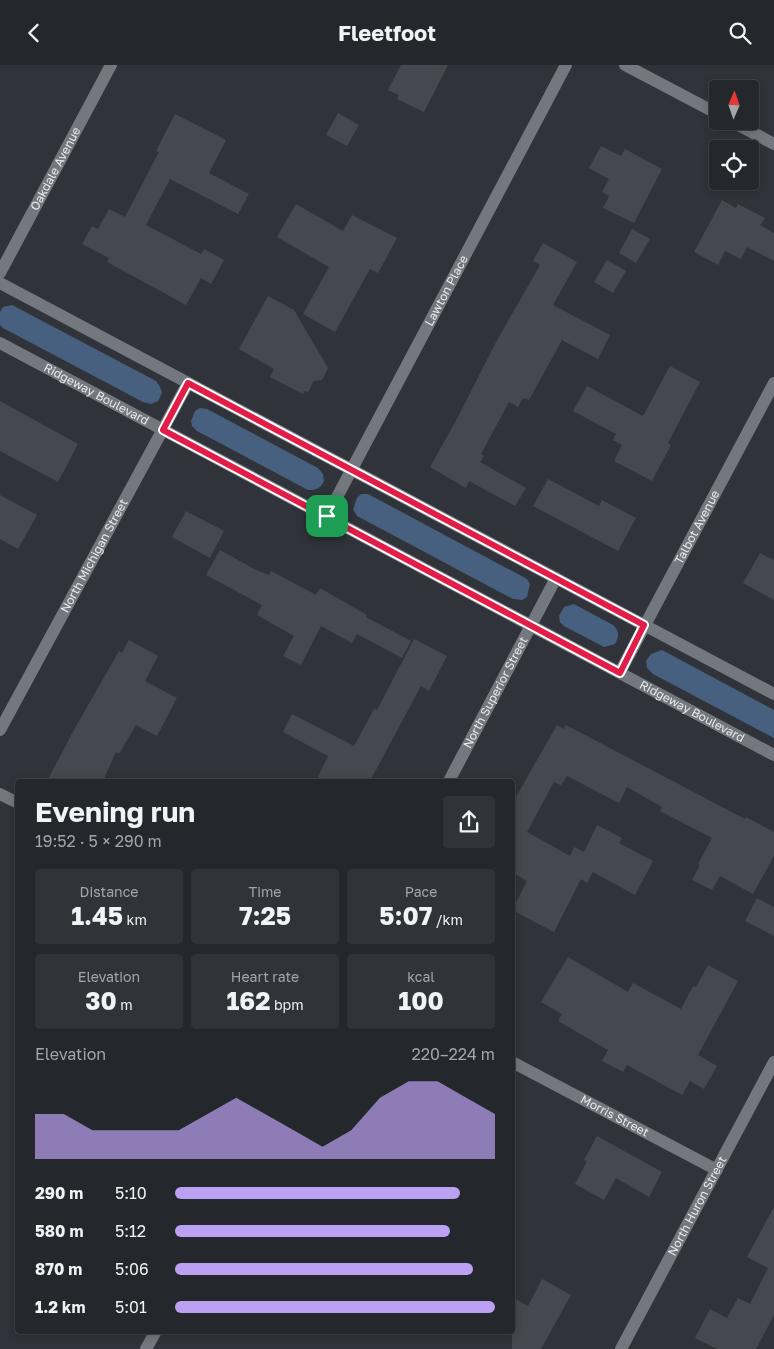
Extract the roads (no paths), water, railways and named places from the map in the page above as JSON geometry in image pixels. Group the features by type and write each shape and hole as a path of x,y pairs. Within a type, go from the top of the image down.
{"street":[{"name":"Oakdale Avenue","path":"0,273 111,65"},
{"name":"Lawton Place","path":"327,516 566,65"},
{"path":"625,65 709,109"},
{"path":"748,130 774,144"},
{"path":"0,283 774,694"},
{"name":"Ridgeway Boulevard","path":"0,343 774,755"},
{"name":"North Michigan Street","path":"0,730 188,383"},
{"name":"Talbot Avenue","path":"620,673 774,383"},
{"name":"North Superior Street","path":"450,779 556,578"},
{"path":"0,794 15,802"},
{"name":"North Huron Street","path":"621,1349 774,1062"},
{"name":"Morris Street","path":"515,1064 717,1170"},
{"path":"146,1349 154,1334"}]}
